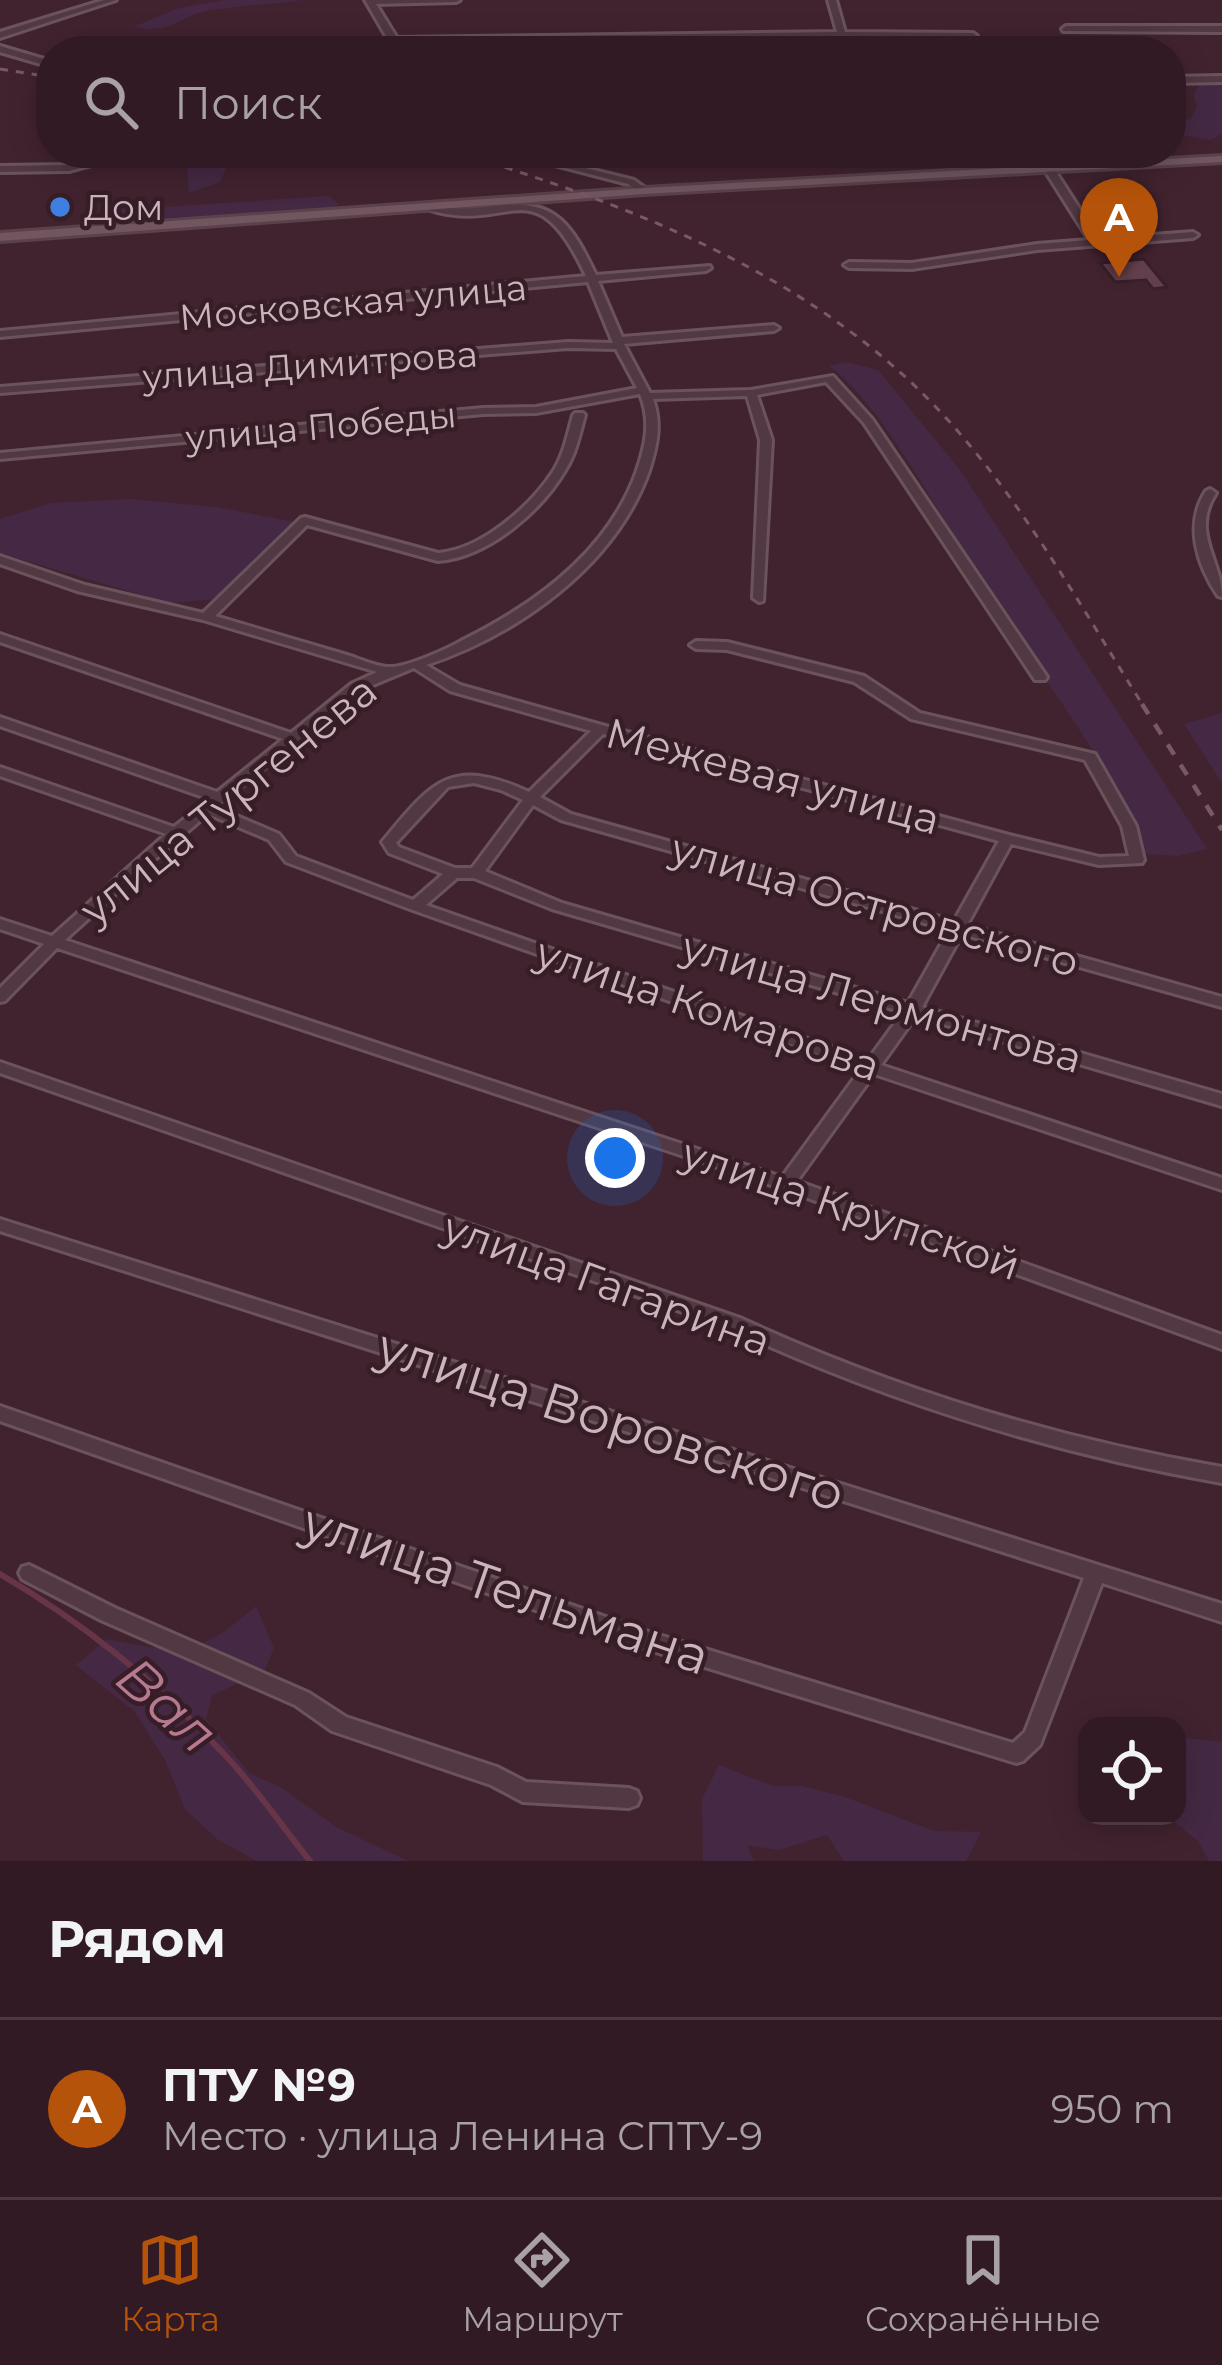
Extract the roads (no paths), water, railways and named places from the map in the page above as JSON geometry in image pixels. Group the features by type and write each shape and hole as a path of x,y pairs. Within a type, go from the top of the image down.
{"main road":[{"path":"1186,161 1222,159"},
{"path":"0,237 644,190 1066,168"}],"street":[{"path":"0,35 112,0"},
{"path":"369,1 456,0"},
{"path":"832,0 840,36 973,36"},
{"path":"369,1 390,36"},
{"path":"1066,29 1222,29"},
{"path":"0,49 36,60"},
{"path":"1186,80 1222,79"},
{"path":"0,169 69,168"},
{"path":"574,168 631,182 644,190"},
{"path":"1049,169 1097,244"},
{"name":"улица Тургенева","path":"0,997 177,833 356,687 465,645 527,606 584,564 618,526 636,495 651,441 652,413 592,279 557,218 544,210 454,214 430,207"},
{"path":"849,265 912,266 1193,236"},
{"name":"Московская улица","path":"0,334 706,268"},
{"name":"улица Димитрова","path":"0,390 774,328"},
{"name":"улица Победы","path":"0,456 536,410 643,393 752,393 829,378 868,421 1040,677"},
{"path":"752,393 766,440 759,598"},
{"path":"206,617 305,521 438,557 460,556 508,522 557,475 579,415"},
{"path":"1210,494 1200,503 1198,519 1222,593"},
{"path":"0,560 81,589 206,617 388,671"},
{"path":"0,638 293,738"},
{"name":"Межевая улица","path":"417,665 455,688 599,729 1007,839 1099,861 1137,860 1129,826 1090,757 916,716 898,709 875,686 859,680 727,646 696,645"},
{"name":"улица Комарова","path":"0,721 213,803 274,837 291,859 415,906 1222,1184"},
{"path":"415,906 453,873 476,873 533,796 599,729"},
{"path":"0,771 177,833"},
{"name":"улица Островского","path":"453,873 394,850 391,836 443,784 476,779 533,796 566,817 1222,1002"},
{"path":"786,1184 911,1012 1007,839"},
{"name":"улица Лермонтова","path":"476,873 557,906 1222,1100"},
{"name":"улица Крупской","path":"0,923 786,1184 1222,1342"},
{"name":"улица Гагарина","path":"0,1067 734,1324 821,1365 1128,1461 1222,1475"},
{"name":"улица Воровского","path":"0,1225 1222,1613"},
{"name":"улица Тельмана","path":"0,1413 646,1640 1016,1754 1033,1738 1095,1575"},
{"path":"29,1573 108,1614 302,1699 339,1724 497,1777 523,1792 629,1798"}],"waterway":[{"name":"Вал","path":"0,1574 89,1633 172,1702 235,1766 310,1861"}],"railway":[{"path":"0,69 36,75"},
{"path":"504,168 643,217 703,244 816,307 868,345 951,423 1012,500 1144,707"},
{"path":"1142,704 1222,830"}],"place":[{"name":"Дом","path":"60,207"},
{"name":"ПТУ №9","path":"1119,277"}]}
